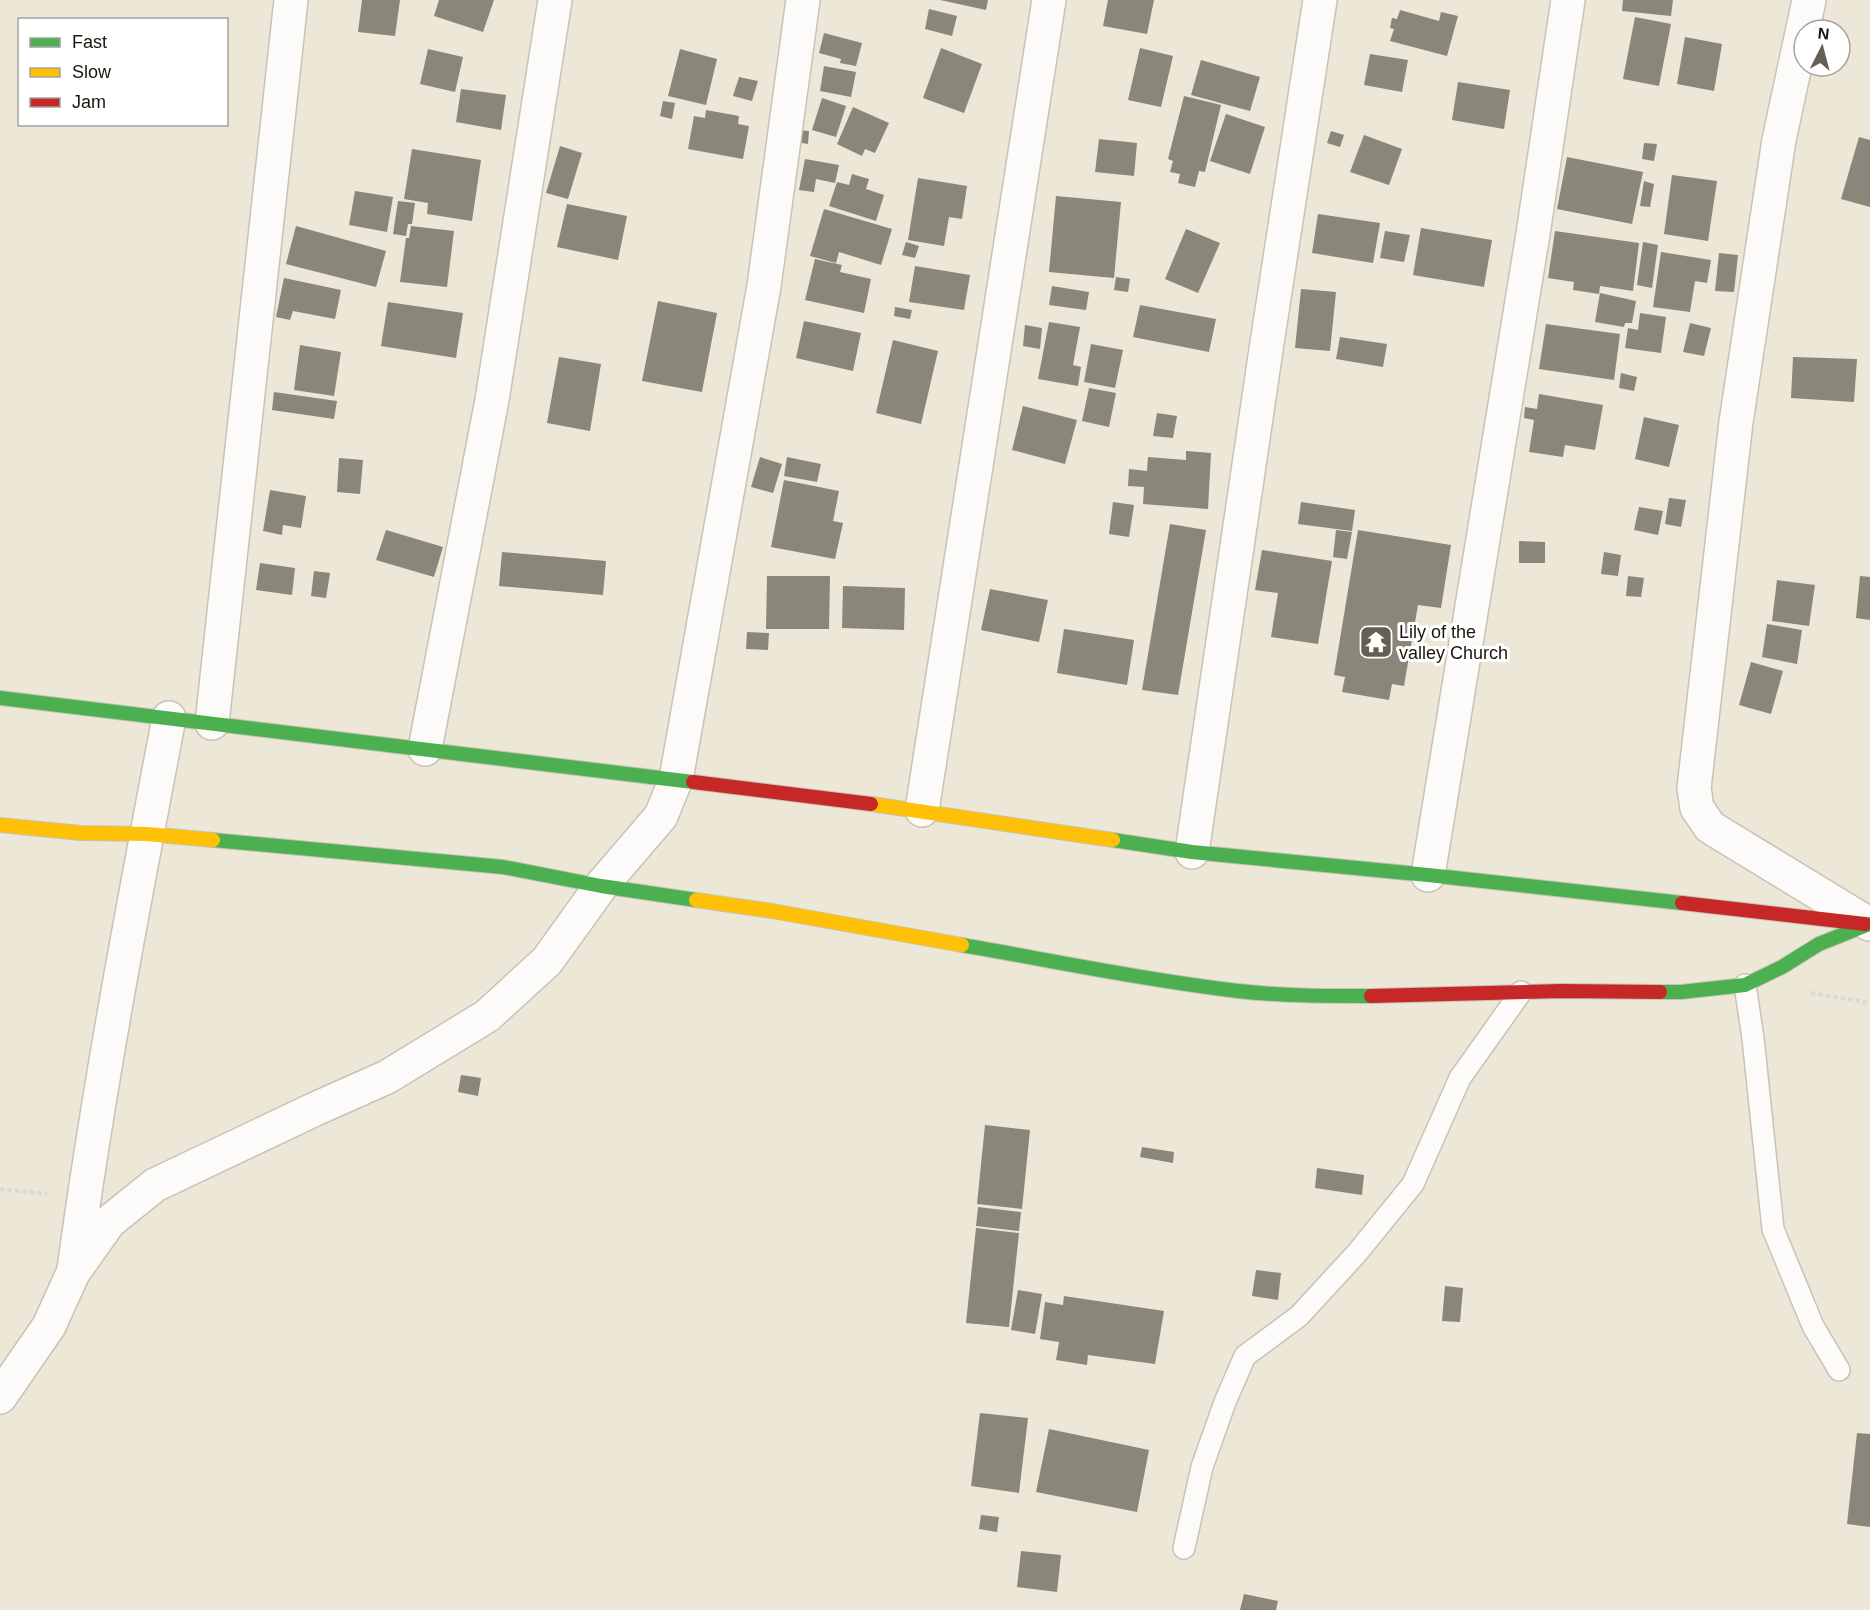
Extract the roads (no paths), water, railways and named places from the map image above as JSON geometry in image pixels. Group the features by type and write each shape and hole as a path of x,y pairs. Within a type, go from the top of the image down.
{"street":[{"path":"212,723 291,0"},
{"path":"426,749 492,400 555,0"},
{"path":"0,1397 49,1326 73,1273 109,1222 155,1185 387,1077 487,1016 547,961 601,886 661,816 676,779 764,286 803,0"},
{"path":"922,810 1049,0"},
{"path":"1192,852 1320,0"},
{"path":"1428,875 1529,258 1568,0"},
{"path":"1809,0 1779,140 1736,422 1694,788 1697,808 1710,827 1870,924"},
{"path":"0,698 922,810 1192,852 1428,875 1870,924"},
{"path":"73,1273 84,1198 169,718"},
{"path":"0,825 81,833 147,834 503,867 601,886 772,910 1064,963 1239,991 1313,997 1521,992 1681,992 1745,985 1819,945 1870,924"}],"lane":[{"path":"1745,985 1753,1038 1773,1229 1813,1326 1839,1370"},
{"path":"1184,1548 1202,1467 1225,1402 1245,1356 1299,1316 1357,1253 1413,1184 1460,1078 1521,992"}],"place":[{"name":"Lily of the valley Church","path":"1376,642"}]}
